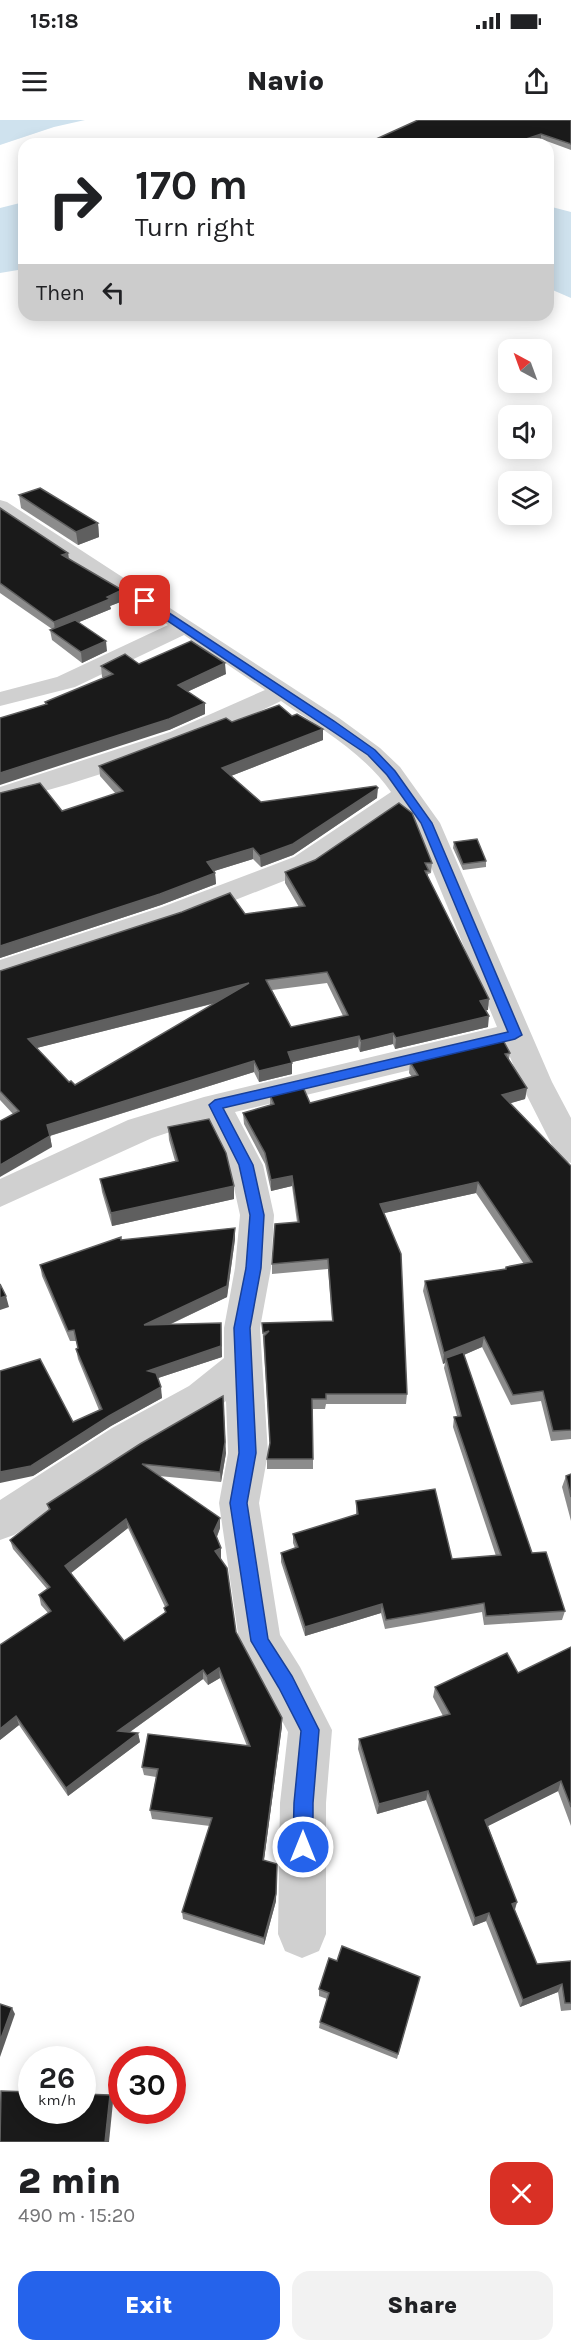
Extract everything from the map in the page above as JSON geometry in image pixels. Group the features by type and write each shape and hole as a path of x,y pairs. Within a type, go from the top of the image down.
{"street":[{"path":"0,506 282,691 371,753 391,773 426,823 515,1035 571,1150"},
{"path":"0,699 47,689 66,682 185,626"},
{"path":"0,795 138,754 241,713 282,691"},
{"path":"0,971 172,914 304,863 406,794"},
{"path":"0,1194 140,1129 215,1105 515,1035"},
{"path":"215,1105 246,1165 257,1215 253,1268 242,1328 248,1453 239,1503 260,1641 310,1730 303,1803 302,1934"},
{"path":"0,1522 126,1440 202,1398 243,1365"}],"water":[{"path":"0,120 85,120 54,127 0,145"},
{"path":"18,204 18,270 0,273 0,208"},
{"path":"554,208 571,212 571,298 554,291"}],"building":[{"path":"418,120 571,120 571,144 541,134 529,138 378,138"},
{"path":"40,488 98,523 76,532 19,495"},
{"path":"0,508 68,553 62,555 122,590 107,597 110,599 54,622 0,583"},
{"path":"75,620 106,641 81,652 50,630"},
{"path":"191,641 225,663 178,685 205,703 169,719 0,773 0,718 47,704 45,702 113,674 101,666 125,654 139,664"},
{"path":"279,705 292,716 297,714 323,729 222,768 261,802 376,786 378,788 293,844 260,856 253,848 207,862 215,873 160,894 0,946 0,793 40,783 62,811 123,791 99,766 226,718 232,722"},
{"path":"399,803 412,813 432,863 425,863 429,871 425,871 489,999 480,1001 489,1016 396,1038 393,1033 361,1041 359,1036 288,1052 292,1063 259,1071 254,1061 47,1125 50,1136 0,1165 0,1121 19,1111 0,1091 0,971 182,912 230,893 245,914 305,906 285,872 315,860","holes":["327,972 348,1015 291,1027 266,980","249,983 75,1085 69,1082 28,1039"]},
{"path":"477,839 486,861 463,864 454,842"},
{"path":"503,1040 510,1053 505,1054 527,1088 502,1095 571,1166 571,1430 553,1431 543,1391 513,1395 484,1337 444,1353 425,1281 506,1269 506,1267 532,1262 478,1182 380,1204 401,1254 407,1394 326,1394 326,1399 312,1399 313,1459 267,1459 270,1443 264,1336 269,1331 263,1333 262,1323 333,1321 328,1259 272,1264 275,1224 299,1222 292,1176 271,1180 265,1153 243,1113 274,1104 270,1095 303,1087 310,1103 418,1075 410,1062"},
{"path":"209,1119 226,1153 234,1186 111,1213 100,1179 178,1161 168,1127"},
{"path":"235,1228 227,1286 144,1325 221,1323 221,1346 148,1371 156,1373 161,1387 109,1416 31,1466 0,1472 0,1371 40,1359 73,1422 102,1409 76,1349 78,1348 74,1330 68,1331 40,1265 121,1237 121,1240"},
{"path":"0,1284 6,1296 0,1298"},
{"path":"463,1352 532,1553 546,1552 565,1611 486,1616 484,1603 386,1620 382,1604 305,1627 281,1553 298,1547 293,1534 358,1514 356,1501 435,1489 452,1559 501,1555 454,1417 461,1416 446,1358"},
{"path":"223,1396 225,1442 220,1472 142,1464 220,1518 214,1531 221,1548 215,1551 227,1568 236,1632 282,1718 263,1860 277,1864 276,1894 264,1938 182,1912 212,1818 150,1810 158,1769 142,1767 148,1734 250,1746 219,1668 207,1676 203,1670 118,1731 138,1733 66,1788 16,1716 0,1729 0,1645 51,1611 39,1595 50,1587 10,1540 50,1509 47,1504 140,1444","holes":["126,1519 168,1605 164,1608 166,1612 124,1641 65,1566"]},
{"path":"571,1474 571,1497 566,1476"},
{"path":"571,1647 571,1807 561,1781 485,1820 517,1902 512,1904 537,1964 571,1961 571,2003 565,2003 562,1984 523,2000 489,1913 475,1918 428,1791 379,1804 359,1739 450,1714 435,1687 507,1653 518,1673"},
{"path":"342,1946 420,1977 398,2054 320,2022 329,1993 319,1989 329,1958 337,1961"},
{"path":"0,2004 12,2008 0,2041"},
{"path":"1,2091 18,2092 18,2124 96,2124 96,2094 108,2095 105,2142 0,2142"}],"route":[{"path":"145,601 330,723 371,753 391,773 426,823 515,1035 215,1105 246,1165 257,1215 253,1268 242,1328 248,1453 239,1503 260,1641 310,1730 303,1803 303,1847"}]}
